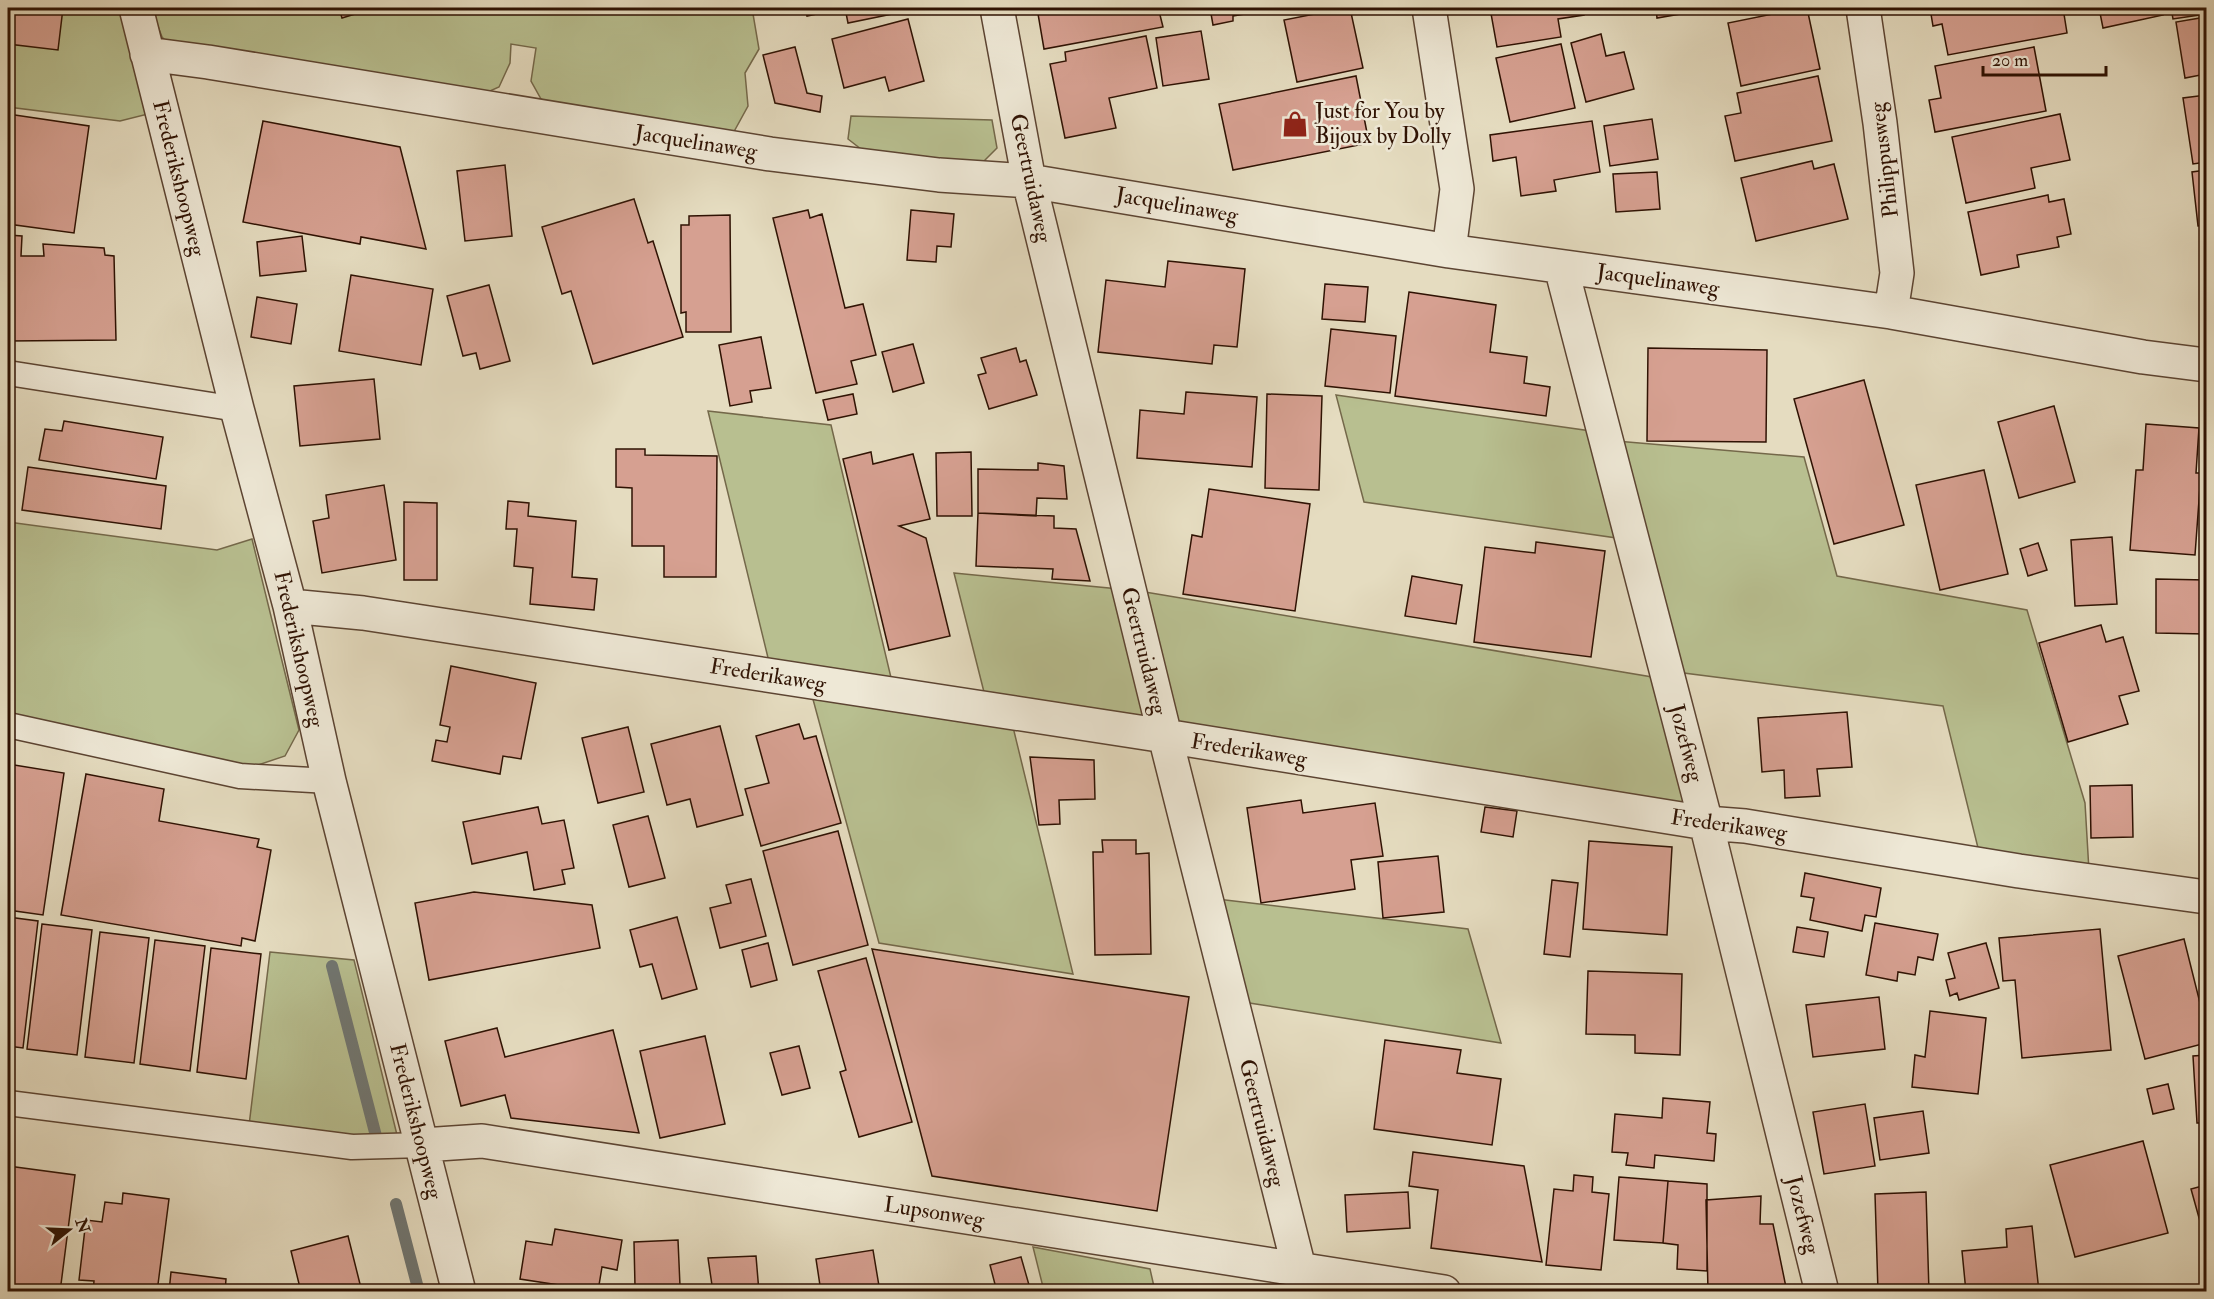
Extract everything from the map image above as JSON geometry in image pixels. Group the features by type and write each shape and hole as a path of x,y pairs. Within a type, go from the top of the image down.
{"street":[{"name":"Frederikshoopweg","path":"136,8 237,409 290,606 329,781 459,1292"},
{"name":"Geertruidaweg","path":"998,8 1029,181 1165,736 1302,1280"},
{"path":"1429,8 1457,189 1449,251"},
{"name":"Philippusweg","path":"1863,8 1880,123 1897,273 1891,312"},
{"name":"Jacquelinaweg","path":"147,54 770,154 939,175 1029,181 1449,251 1891,312 2143,357 2206,365"},
{"name":"Jozefweg","path":"1561,267 1706,823 1822,1292"},
{"name":"Frederikaweg","path":"290,606 363,613 1165,736 1706,823 1745,826 2019,871 2206,897"},
{"name":"Lupsonweg","path":"423,1145 482,1141 1302,1280 1444,1292"}],"lane":[{"path":"8,373 237,409"},
{"path":"8,725 240,776 329,781"},
{"path":"8,1103 352,1147 423,1145"}],"green space":[{"path":"8,8 120,8 148,114 120,121 8,107"},
{"path":"151,8 752,8 759,49 745,73 748,106 731,137 562,112 541,99 531,81 536,48 511,44 510,63 499,87 481,95 172,48 162,37"},
{"path":"851,116 992,120 997,148 980,165 861,149 848,139"},
{"path":"1336,395 1591,431 1617,538 1364,502"},
{"path":"708,411 831,425 893,686 770,666"},
{"path":"1616,441 1804,457 1837,576 2027,610 2085,803 2089,871 1980,856 1943,706 1676,672"},
{"path":"8,522 217,550 252,539 299,730 285,756 246,769 8,719"},
{"path":"954,573 1119,589 1143,715 1138,720 986,700"},
{"path":"1139,591 1658,678 1688,809 1175,725"},
{"path":"811,692 1013,727 1073,974 879,943"},
{"path":"1217,899 1468,929 1501,1043 1243,1002"},
{"path":"270,952 354,960 399,1143 247,1142"},
{"path":"1033,1247 1150,1269 1155,1291 1044,1291"}],"building":[{"path":"8,8 63,8 58,50 8,44"},
{"path":"339,8 367,8 368,10 342,18"},
{"path":"805,8 845,8 807,16"},
{"path":"845,8 911,8 912,10 848,23"},
{"path":"1037,8 1175,8 1159,11 1163,27 1044,49"},
{"path":"1210,8 1279,8 1233,16 1233,21 1213,25"},
{"path":"1350,8 1363,68 1297,82 1284,20"},
{"path":"1490,8 1583,8 1584,15 1558,19 1561,37 1497,47"},
{"path":"1656,8 1708,8 1709,9 1657,18"},
{"path":"1807,8 1820,69 1741,86 1728,23"},
{"path":"1930,8 2063,8 2067,33 1948,55 1942,24 1933,26"},
{"path":"2099,8 2161,8 2163,15 2103,28"},
{"path":"2171,8 2206,8 2206,14 2173,19"},
{"path":"2206,17 2206,74 2185,78 2176,22"},
{"path":"908,19 924,81 889,91 885,77 844,88 832,39"},
{"path":"1201,31 1209,79 1163,86 1156,38"},
{"path":"1601,34 1606,56 1624,52 1634,89 1586,102 1571,43"},
{"path":"1146,36 1157,88 1109,98 1116,128 1065,138 1050,64 1066,61 1065,52"},
{"path":"1561,44 1575,108 1510,122 1496,58"},
{"path":"795,47 807,93 822,96 820,112 775,103 763,55"},
{"path":"2034,47 2046,111 1935,132 1929,100 1941,98 1935,66"},
{"path":"1356,76 1369,143 1233,170 1219,104"},
{"path":"1818,76 1832,141 1735,161 1725,116 1741,113 1737,93"},
{"path":"2206,95 2206,162 2193,164 2183,98"},
{"path":"8,114 89,126 74,233 8,224"},
{"path":"2060,114 2070,160 2031,168 2035,188 1966,203 1952,137"},
{"path":"1652,119 1658,159 1610,166 1604,126"},
{"path":"263,121 400,147 426,249 361,237 360,244 243,222"},
{"path":"1592,121 1600,172 1554,180 1556,191 1521,196 1516,157 1493,161 1490,135"},
{"path":"1812,161 1814,169 1834,164 1848,219 1756,241 1741,178"},
{"path":"505,165 512,236 465,241 457,171"},
{"path":"2206,170 2206,225 2198,226 2192,172"},
{"path":"1657,172 1660,209 1616,212 1613,174"},
{"path":"2048,195 2049,202 2064,199 2071,234 2057,237 2059,247 2017,255 2019,267 1981,275 1968,212"},
{"path":"634,199 648,243 653,241 683,337 593,364 571,291 562,294 542,227"},
{"path":"808,210 810,218 822,214 845,308 863,304 876,355 851,361 857,384 816,393 773,218"},
{"path":"911,210 954,214 951,247 937,246 936,262 907,260"},
{"path":"730,215 731,332 686,332 686,312 681,313 681,225 689,225 689,216"},
{"path":"8,235 22,236 21,256 44,256 43,244 104,248 105,255 114,256 116,340 8,341"},
{"path":"302,236 306,271 260,276 257,242"},
{"path":"1168,261 1245,269 1237,347 1214,345 1212,364 1098,352 1106,280 1165,287"},
{"path":"351,275 433,289 421,365 339,351"},
{"path":"1325,284 1368,287 1365,322 1322,319"},
{"path":"489,285 510,361 480,369 476,353 463,356 447,296"},
{"path":"1409,292 1496,305 1490,352 1527,357 1524,383 1550,387 1546,416 1395,396"},
{"path":"257,297 297,304 291,344 251,337"},
{"path":"1331,329 1396,336 1390,393 1325,386"},
{"path":"761,337 771,388 750,391 752,402 730,406 719,345"},
{"path":"913,344 924,383 893,392 882,352"},
{"path":"1016,348 1020,362 1026,360 1037,395 989,409 978,375 986,373 981,358"},
{"path":"1648,348 1767,350 1766,442 1647,441"},
{"path":"374,379 380,439 300,446 294,386"},
{"path":"1864,380 1904,525 1834,544 1794,399"},
{"path":"1186,392 1257,397 1252,467 1137,458 1140,410 1184,414"},
{"path":"853,394 857,414 828,420 823,400"},
{"path":"1267,394 1322,396 1319,490 1265,488"},
{"path":"2054,406 2075,482 2019,498 1998,422"},
{"path":"64,421 163,437 156,479 39,460 45,429 62,431"},
{"path":"2146,424 2199,428 2196,473 2201,473 2195,555 2130,550 2136,470 2143,470"},
{"path":"616,449 645,449 645,455 717,456 716,577 664,577 664,546 632,546 632,488 616,487"},
{"path":"871,452 873,464 913,454 930,519 899,526 926,538 950,636 889,650 843,459"},
{"path":"971,452 972,516 937,516 936,453"},
{"path":"1038,463 1064,466 1067,499 1037,498 1036,516 978,513 978,469 1038,470"},
{"path":"28,467 166,486 161,529 22,510"},
{"path":"1984,470 2008,574 1940,590 1916,485"},
{"path":"384,485 396,560 322,573 313,521 329,518 326,495"},
{"path":"1209,489 1310,504 1295,611 1183,594 1192,535 1202,537"},
{"path":"508,501 529,503 528,516 576,521 572,577 597,579 594,610 530,604 533,568 514,566 517,529 506,529"},
{"path":"404,502 437,503 437,580 404,580"},
{"path":"978,513 1054,516 1054,528 1076,529 1090,581 1052,579 1053,569 976,566"},
{"path":"2112,537 2117,604 2075,606 2071,540"},
{"path":"1536,542 1605,551 1591,657 1474,642 1485,547 1535,553"},
{"path":"2038,543 2047,570 2028,576 2020,549"},
{"path":"1412,576 1462,585 1456,624 1405,616"},
{"path":"2156,579 2206,580 2206,634 2156,633"},
{"path":"2101,625 2106,642 2123,637 2139,691 2119,696 2128,724 2068,742 2039,643"},
{"path":"451,666 536,683 521,759 503,756 500,774 432,761 436,740 447,742 450,727 440,725"},
{"path":"1847,712 1852,767 1817,769 1820,796 1785,798 1784,770 1762,772 1758,718"},
{"path":"799,724 804,739 816,736 841,823 761,846 745,789 769,783 756,736"},
{"path":"720,726 743,815 697,827 690,799 667,805 651,744"},
{"path":"628,727 644,792 598,803 582,738"},
{"path":"1030,757 1094,760 1095,799 1059,800 1060,824 1039,825"},
{"path":"8,764 64,773 43,915 8,910"},
{"path":"86,774 164,789 159,821 259,839 257,847 271,850 255,941 242,938 241,946 61,915"},
{"path":"2132,785 2133,837 2091,838 2090,786"},
{"path":"1301,800 1303,813 1375,803 1383,856 1351,860 1355,889 1261,903 1247,808"},
{"path":"538,807 542,824 564,820 574,868 562,870 565,884 534,890 527,852 472,864 463,822"},
{"path":"1485,807 1517,811 1513,837 1481,832"},
{"path":"648,816 665,878 629,887 613,825"},
{"path":"838,831 868,945 793,965 763,851"},
{"path":"1102,840 1136,840 1136,854 1149,853 1151,954 1095,955 1093,852 1103,852"},
{"path":"1589,841 1672,847 1667,935 1583,929"},
{"path":"1438,856 1444,912 1383,918 1378,862"},
{"path":"1805,873 1881,888 1876,917 1865,915 1862,931 1810,920 1814,898 1801,896"},
{"path":"751,879 766,936 720,948 710,908 731,903 726,885"},
{"path":"1552,880 1578,883 1570,957 1544,954"},
{"path":"474,892 592,905 600,948 429,980 415,903"},
{"path":"8,917 38,921 23,1048 8,1046"},
{"path":"677,917 697,989 662,999 652,964 640,967 630,930"},
{"path":"1875,923 1938,934 1933,960 1918,957 1915,975 1898,972 1897,981 1866,975"},
{"path":"42,924 92,930 77,1055 27,1049"},
{"path":"1797,927 1828,932 1824,957 1793,952"},
{"path":"2100,929 2111,1050 2022,1058 2015,980 2003,981 1999,938"},
{"path":"100,932 149,938 134,1063 85,1057"},
{"path":"2184,939 2206,1027 2206,1043 2145,1059 2118,956"},
{"path":"155,940 205,946 190,1071 140,1064"},
{"path":"768,943 777,980 751,987 742,950"},
{"path":"1986,943 1999,988 1959,1000 1957,993 1950,996 1946,980 1955,978 1948,953"},
{"path":"211,948 261,954 246,1079 197,1072"},
{"path":"872,949 1189,997 1157,1211 932,1176"},
{"path":"866,958 912,1122 859,1137 840,1072 846,1070 818,971"},
{"path":"1588,971 1682,974 1680,1055 1635,1053 1635,1035 1586,1034"},
{"path":"1879,997 1885,1049 1813,1057 1806,1005"},
{"path":"1930,1011 1986,1018 1978,1094 1912,1087 1915,1055 1925,1057"},
{"path":"497,1028 505,1057 613,1030 639,1133 511,1118 505,1095 461,1106 445,1041"},
{"path":"705,1036 725,1124 660,1138 640,1051"},
{"path":"1385,1040 1461,1050 1457,1073 1501,1079 1492,1145 1374,1129"},
{"path":"799,1046 810,1088 782,1095 770,1053"},
{"path":"2206,1055 2206,1123 2197,1123 2193,1056"},
{"path":"2168,1084 2174,1109 2153,1114 2147,1089"},
{"path":"1663,1098 1710,1102 1707,1133 1716,1134 1714,1161 1655,1155 1654,1168 1626,1165 1628,1153 1612,1152 1615,1114 1662,1118"},
{"path":"1865,1104 1875,1166 1824,1174 1813,1112"},
{"path":"1923,1111 1929,1153 1880,1160 1874,1118"},
{"path":"2143,1141 2168,1233 2075,1257 2050,1165"},
{"path":"1413,1152 1524,1166 1542,1262 1431,1248 1438,1190 1409,1186"},
{"path":"8,1166 75,1175 60,1292 8,1292"},
{"path":"1574,1175 1593,1177 1592,1192 1609,1194 1601,1270 1546,1265 1554,1189 1573,1191"},
{"path":"1619,1177 1668,1181 1663,1243 1614,1240"},
{"path":"1668,1181 1707,1184 1707,1271 1677,1269 1678,1245 1663,1243"},
{"path":"2206,1185 2206,1243 2191,1189"},
{"path":"1408,1192 1410,1228 1347,1232 1345,1195"},
{"path":"1926,1192 1929,1292 1878,1292 1875,1194"},
{"path":"123,1193 169,1199 157,1292 93,1292 94,1281 79,1280 86,1220 102,1222 105,1202 122,1204"},
{"path":"1761,1196 1760,1224 1773,1224 1787,1292 1708,1292 1706,1200"},
{"path":"2032,1226 2039,1292 1966,1292 1962,1251 2007,1247 2006,1229"},
{"path":"555,1229 622,1240 617,1270 602,1267 598,1291 520,1279 526,1241 552,1245"},
{"path":"348,1236 362,1292 301,1292 291,1251"},
{"path":"678,1240 680,1286 635,1286 634,1242"},
{"path":"873,1250 880,1292 821,1292 816,1259"},
{"path":"756,1256 759,1292 713,1292 708,1258"},
{"path":"1021,1257 1031,1292 997,1292 990,1265"},
{"path":"171,1272 226,1279 225,1292 169,1292"}],"waterway":[{"path":"332,966 377,1140"},
{"path":"396,1204 419,1292"}],"place":[{"name":"Just for You by Bijoux by Dolly","path":"1295,124"}]}
